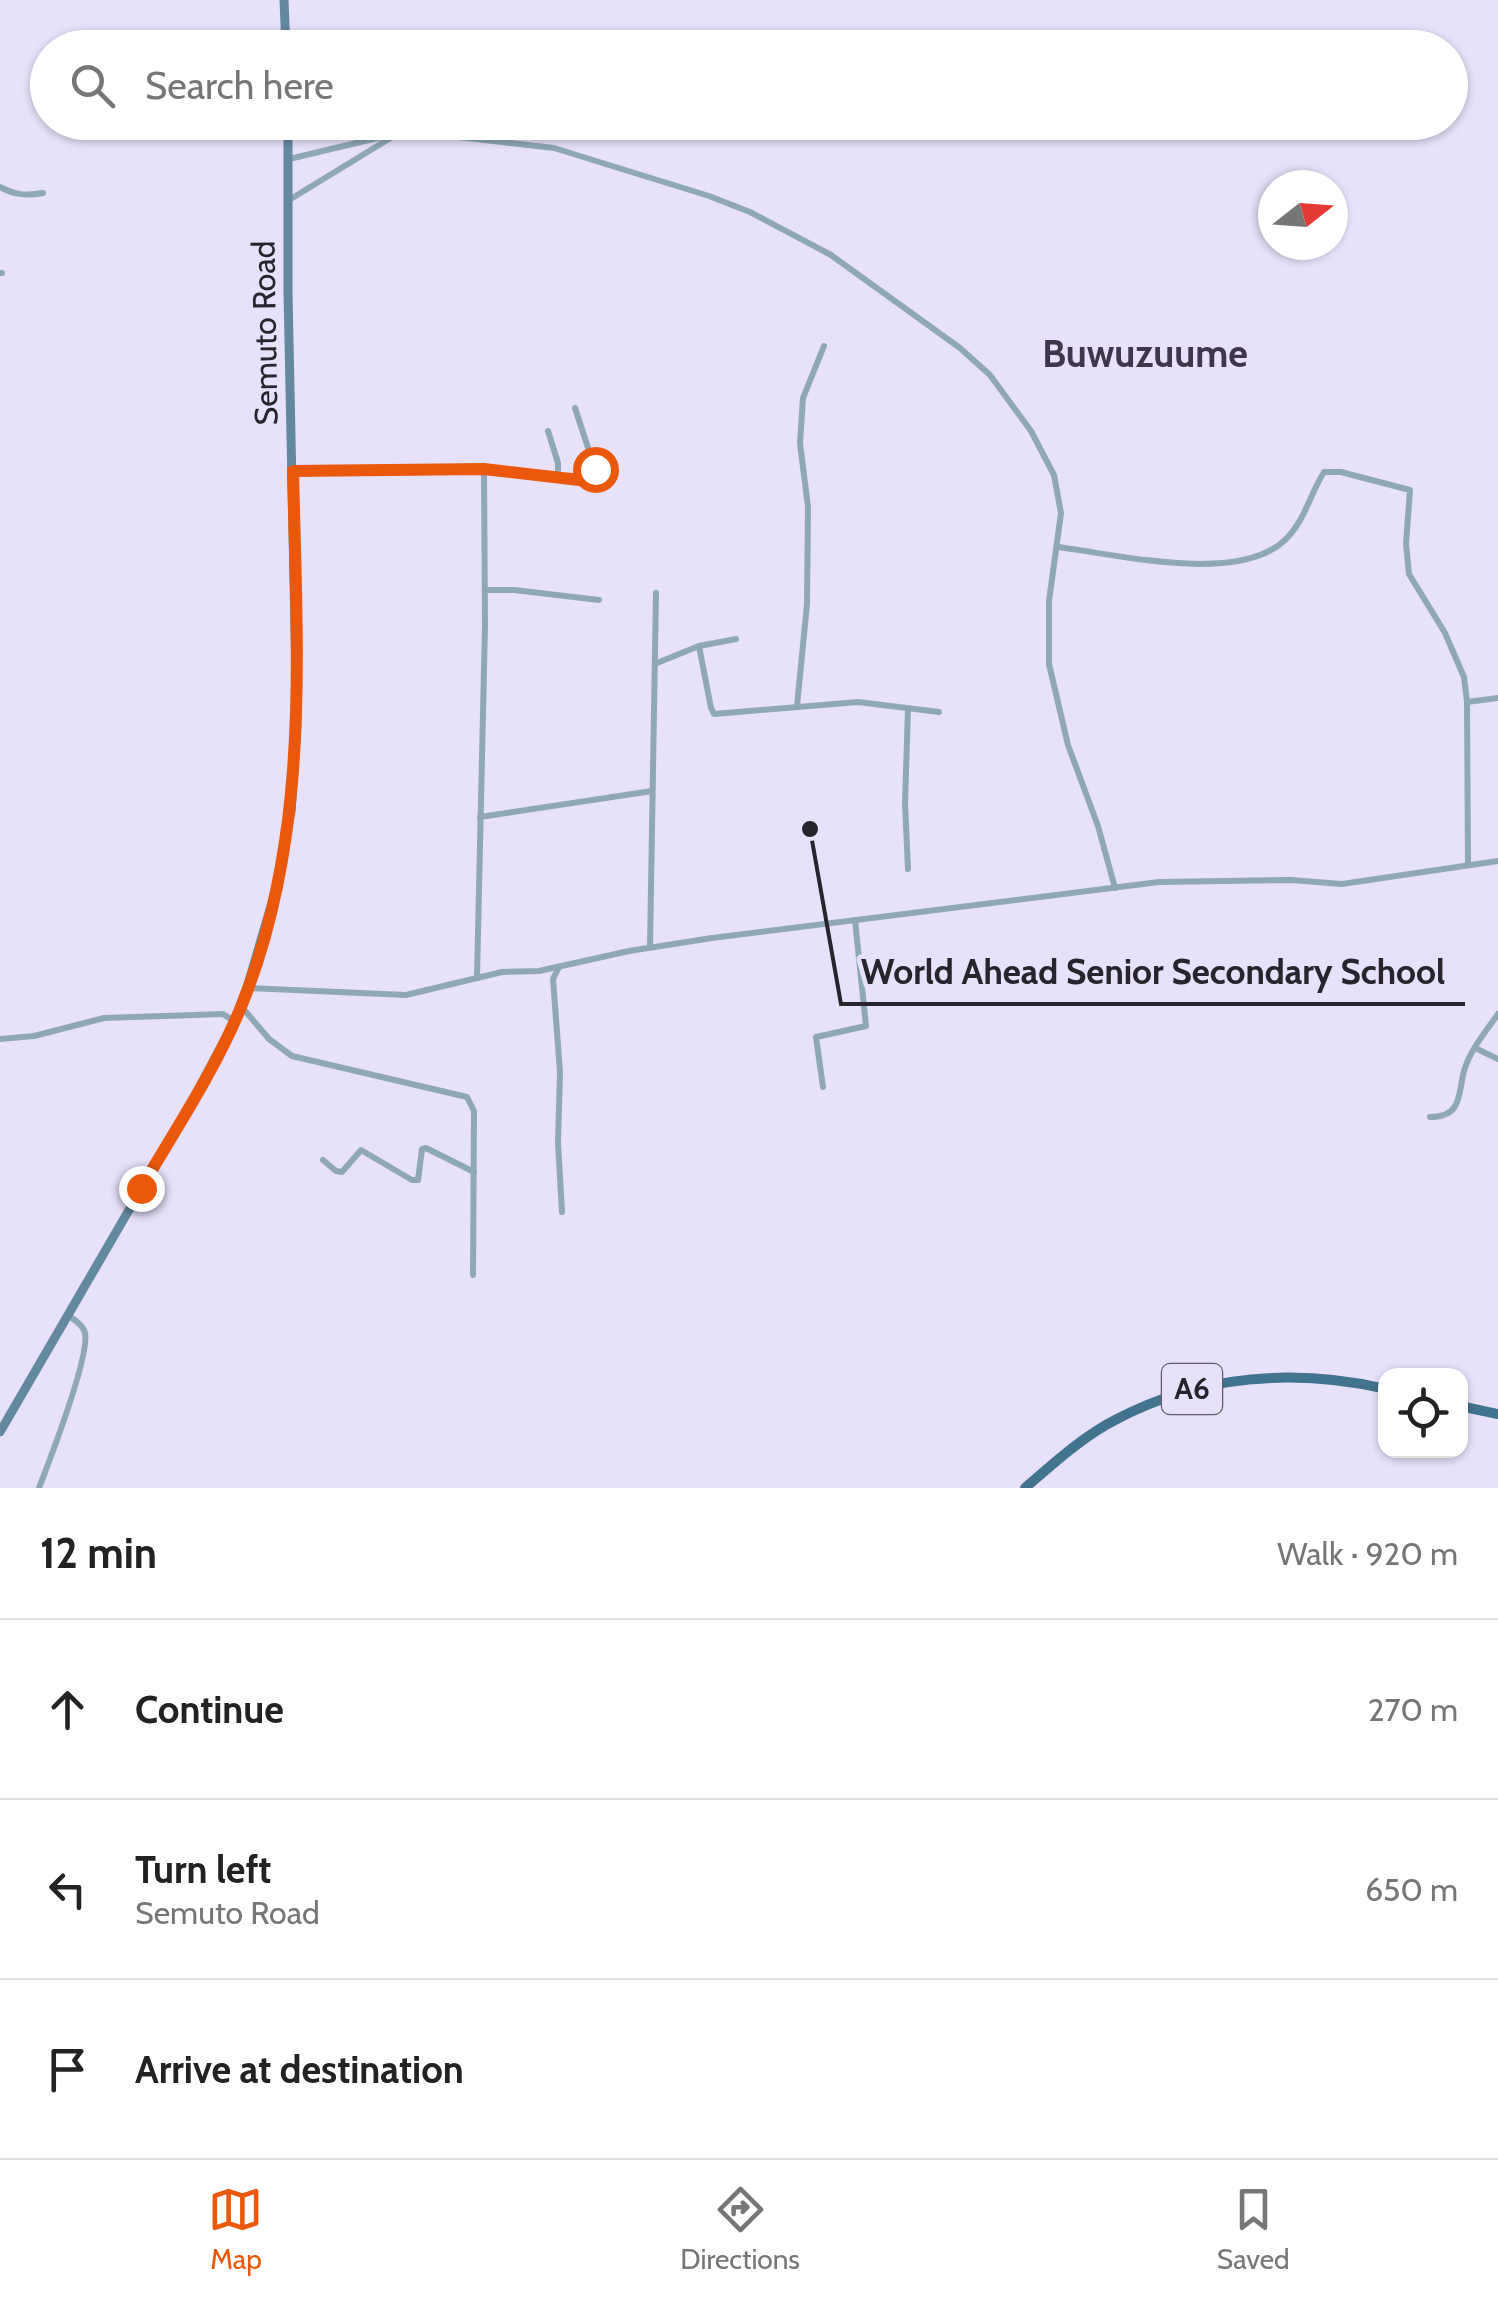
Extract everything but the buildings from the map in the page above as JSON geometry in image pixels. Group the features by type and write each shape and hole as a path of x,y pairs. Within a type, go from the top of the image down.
{"main road":[{"path":"284,0 285,30"},
{"name":"Semuto Road","path":"0,1432 234,1022 248,988 276,888 294,783 297,632 289,140"},
{"name":"A6","path":"1025,1488 1058,1459 1114,1420 1182,1392 1220,1382 1298,1377 1344,1379 1378,1386"},
{"path":"1468,1408 1498,1414"}],"street":[{"path":"290,160 372,140"},
{"path":"288,200 387,140"},
{"path":"484,140 554,148 710,196 781,227 831,255 960,348 1005,393 1054,475 1062,513 1048,602 1049,664 1068,745 1098,826 1115,888"},
{"path":"0,186 30,196 44,193"},
{"path":"797,706 807,604 808,507 800,443 802,413 824,346"},
{"path":"293,471 484,469 588,481 596,477 574,408"},
{"path":"548,431 558,462 558,478"},
{"path":"477,978 484,469"},
{"path":"1057,547 1218,566 1274,548 1286,540 1324,472 1341,472 1410,490 1406,544 1410,574 1445,634 1464,677 1468,865"},
{"path":"485,590 599,600"},
{"path":"650,948 656,593"},
{"path":"657,663 699,646 736,639"},
{"path":"699,646 714,714 858,702 939,712"},
{"path":"1467,702 1498,698"},
{"path":"908,709 908,869"},
{"path":"480,817 652,791"},
{"path":"248,988 390,996 424,993 502,972 559,967 650,948 1115,888 1191,880 1342,884 1498,861"},
{"path":"823,1086 816,1037 866,1026 855,920"},
{"path":"559,967 554,979 562,1212"},
{"path":"241,1006 276,1046 292,1056 467,1097 474,1111 473,1275"},
{"path":"0,1039 34,1036 104,1018 223,1014 234,1022"},
{"path":"1430,1117 1440,1116 1455,1106 1475,1048 1498,1014"},
{"path":"1475,1048 1498,1059"},
{"path":"323,1160 336,1172 342,1172 361,1150 418,1180 422,1150 426,1148 474,1172"},
{"path":"39,1488 66,1415 86,1338 80,1325 69,1316"}],"place":[{"name":"World Ahead Senior Secondary School","path":"810,829"}],"district":[{"name":"Buwuzuume","path":"1145,354"}],"route":[{"path":"141,1188 234,1022 248,988 276,888 291,812 297,725 293,471 484,469 588,481 596,477 595,469"}]}
